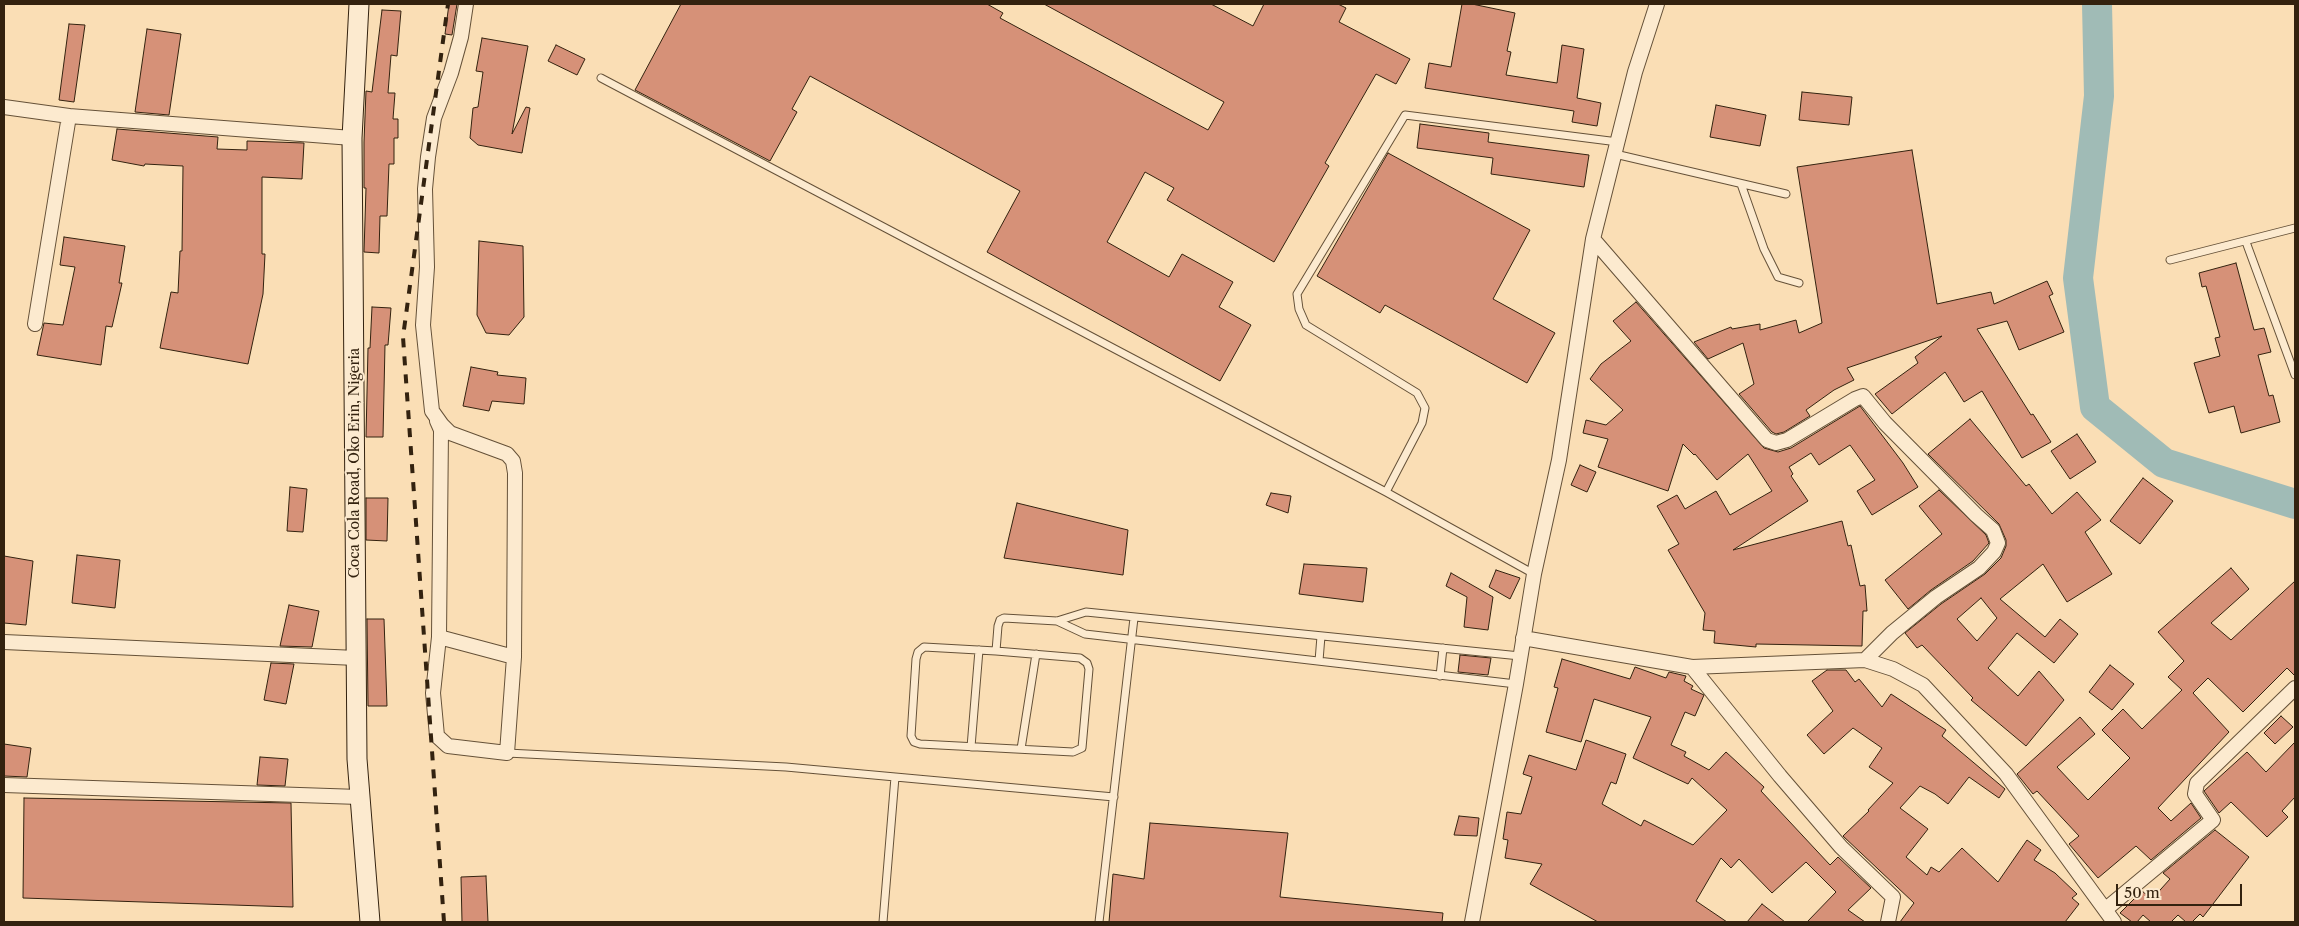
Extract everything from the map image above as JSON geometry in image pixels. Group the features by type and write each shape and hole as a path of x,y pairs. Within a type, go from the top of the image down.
{"street":[{"name":"Coca Cola Road, Oko Erin, Nigeria","path":"358,4 352,138 357,759 370,922"},
{"path":"432,411 450,433 507,454 513,461 515,473 514,657 507,753 448,746 437,736 433,693 440,637 441,430 432,411 423,325 427,267 426,174 434,118 451,73 461,37 466,4"},
{"path":"1472,922 1516,684 1534,574 1559,460 1594,238 1635,72 1657,4"},
{"path":"4,106 69,116 352,138"},
{"path":"35,324 69,116"},
{"path":"1594,238 1767,440 1776,443 1787,440 1854,399 1863,396 1976,515 1993,530 1998,543 1994,552 1979,568 1936,597 1892,633 1865,660"},
{"path":"440,637 514,657"},
{"path":"1523,638 1692,667 1865,660 1893,669 1923,685 2006,774 2106,908 2114,922"},
{"path":"4,642 356,658"},
{"path":"1692,667 1804,804 1841,846 1893,897 1888,922"},
{"path":"2106,908 2213,820 2195,794 2197,783 2295,688"},
{"path":"4,786 359,798"}],"lane":[{"path":"601,78 1386,492 1534,574"},
{"path":"1386,492 1422,423 1425,408 1417,393 1306,325 1299,309 1297,294 1404,115 1616,148 1741,184 1786,194"},
{"path":"1741,184 1764,249 1778,276 1799,283"},
{"path":"2170,260 2295,228"},
{"path":"2246,242 2295,374"},
{"path":"996,651 998,626 1000,620 1004,618 1057,621 1086,612 1520,656"},
{"path":"1099,922 1134,618"},
{"path":"1057,621 1085,634 1516,684"},
{"path":"1319,661 1321,636"},
{"path":"924,647 996,651 1080,658 1087,662 1089,669 1082,748 1073,752 914,742 912,736 918,652 924,647"},
{"path":"1440,676 1442,648"},
{"path":"971,747 979,650"},
{"path":"1021,749 1036,654"},
{"path":"507,753 786,767 1114,796"},
{"path":"883,922 895,777"}],"building":[{"path":"449,4 457,4 452,35 445,34"},
{"path":"681,4 987,4 1003,13 1000,18 1208,130 1224,102 1044,4 1211,4 1253,26 1264,4 1338,4 1346,8 1339,22 1410,59 1396,84 1376,74 1325,163 1329,166 1274,262 1167,200 1174,188 1145,172 1107,242 1169,277 1182,254 1233,282 1219,307 1251,325 1220,381 987,252 1020,191 810,76 792,109 797,112 770,161 635,90"},
{"path":"1462,4 1472,4 1515,13 1507,51 1511,52 1506,75 1557,83 1562,45 1584,49 1577,98 1601,103 1597,126 1572,122 1574,111 1425,88 1429,63 1451,67"},
{"path":"382,10 401,11 397,56 391,55 388,93 395,93 393,119 398,119 398,138 394,138 394,164 389,164 387,216 380,216 379,253 364,252 366,188 364,188 364,142 366,91 372,92"},
{"path":"69,24 85,25 74,102 59,100"},
{"path":"147,29 181,34 169,115 135,112"},
{"path":"482,38 528,46 512,134 526,107 530,108 522,153 478,145 470,138 473,108 478,107 483,72 476,71"},
{"path":"556,45 585,59 577,75 548,61"},
{"path":"1802,92 1852,97 1849,125 1799,120"},
{"path":"1716,105 1766,115 1760,146 1710,137"},
{"path":"1420,124 1489,133 1488,142 1589,155 1584,187 1491,174 1493,158 1417,148"},
{"path":"117,129 218,137 217,149 247,150 247,141 304,143 302,179 262,177 262,254 265,254 263,294 248,364 160,348 171,292 178,293 180,251 182,251 183,166 145,164 144,166 112,160"},
{"path":"1912,150 1937,304 1991,292 1994,304 2047,281 2053,294 2049,296 2064,332 2019,350 2007,321 1977,329 2031,415 2033,414 2051,442 2022,458 1982,391 1964,402 1945,372 1892,414 1875,394 1918,363 1915,357 1942,336 1847,368 1854,380 1834,390 1806,410 1810,416 1784,432 1776,434 1772,432 1739,394 1754,384 1743,343 1708,359 1694,342 1731,327 1732,329 1760,324 1760,330 1796,320 1799,333 1822,323 1797,167"},
{"path":"1388,153 1530,230 1493,299 1555,333 1527,383 1385,305 1380,313 1317,276"},
{"path":"64,237 125,246 119,283 122,283 112,327 106,326 101,365 37,355 44,323 63,325 75,267 60,265"},
{"path":"479,241 523,246 524,317 509,335 486,333 477,315"},
{"path":"2236,263 2254,330 2264,328 2271,352 2258,355 2269,396 2273,395 2280,422 2241,433 2234,406 2209,413 2194,363 2220,356 2215,338 2220,337 2206,286 2202,287 2199,273"},
{"path":"1636,302 1764,448 1778,452 1791,448 1860,406 1903,463 1918,487 1872,515 1857,491 1875,480 1850,445 1819,465 1811,453 1789,467 1793,474 1791,476 1808,501 1733,550 1842,521 1848,546 1851,545 1860,586 1865,585 1867,611 1863,611 1862,646 1756,644 1756,647 1714,643 1715,631 1703,630 1705,613 1668,550 1679,544 1657,506 1677,495 1685,509 1716,491 1730,515 1772,491 1748,454 1717,480 1695,454 1683,444 1668,491 1598,467 1608,439 1583,433 1586,420 1606,425 1623,410 1590,379 1601,364 1631,341 1613,321"},
{"path":"372,307 391,308 388,345 385,345 383,437 366,437 368,348 370,348"},
{"path":"471,367 498,372 497,375 526,378 524,404 492,401 489,411 463,406"},
{"path":"1970,419 2026,486 2029,484 2052,514 2077,492 2101,520 2085,532 2112,574 2067,602 2043,564 2000,599 2045,637 2060,619 2078,634 2054,663 2017,633 1988,668 2018,696 2039,671 2064,700 2026,746 1971,700 1973,698 1922,645 1917,648 1905,633 1941,604 1985,574 2001,558 2006,546 2006,540 1999,524 1928,454","holes":["1981,598 1997,618 1977,641 1957,619"]},
{"path":"2077,434 2096,462 2070,479 2051,451"},
{"path":"1580,465 1596,472 1587,492 1571,485"},
{"path":"2143,478 2173,501 2140,544 2110,521"},
{"path":"290,487 307,489 303,532 287,531"},
{"path":"1939,490 1986,535 1989,543 1973,561 1931,590 1908,609 1885,580 1942,534 1919,506"},
{"path":"1271,493 1291,496 1288,513 1266,505"},
{"path":"366,498 388,498 387,541 366,540"},
{"path":"1017,503 1128,530 1123,575 1004,558"},
{"path":"77,555 120,560 115,608 72,603"},
{"path":"4,556 33,561 26,625 4,623"},
{"path":"1304,564 1367,568 1363,602 1299,594"},
{"path":"2231,568 2249,589 2211,623 2231,640 2295,581 2295,676 2287,668 2243,712 2208,678 2193,693 2229,732 2158,808 2171,821 2191,803 2201,818 2151,860 2136,846 2098,878 2069,844 2079,836 2037,791 2033,794 2017,774 2080,717 2095,734 2057,767 2088,800 2130,758 2102,730 2123,709 2142,729 2182,690 2168,677 2184,661 2158,632"},
{"path":"1496,570 1520,578 1510,599 1489,587"},
{"path":"1451,573 1493,597 1488,630 1464,627 1467,597 1446,586"},
{"path":"289,605 319,611 312,647 280,646"},
{"path":"367,619 384,619 387,706 368,706"},
{"path":"1460,655 1491,658 1488,675 1458,672"},
{"path":"1562,659 1630,679 1635,667 1666,678 1669,672 1686,676 1684,681 1693,686 1691,689 1704,695 1695,716 1685,712 1671,745 1686,752 1684,756 1709,770 1726,752 1764,787 1761,791 1830,865 1838,857 1871,888 1848,910 1865,922 1807,922 1836,892 1806,862 1772,893 1739,859 1731,868 1721,858 1696,901 1727,922 1598,922 1530,884 1542,864 1505,858 1508,840 1503,839 1507,812 1521,814 1532,777 1523,774 1529,755 1576,770 1586,740 1626,754 1616,784 1611,782 1602,804 1641,826 1644,820 1693,845 1727,810 1692,778 1688,784 1633,758 1651,717 1594,699 1581,742 1546,732 1558,688 1554,687"},
{"path":"271,663 294,664 286,704 264,700"},
{"path":"2110,665 2134,684 2112,710 2089,692"},
{"path":"1827,670 1846,670 1855,682 1859,679 1882,707 1891,694 1946,730 1942,736 2005,789 1999,798 1969,777 1948,804 1920,786 1900,808 1928,829 1906,857 1927,875 1931,867 1939,872 1962,848 1998,882 2027,840 2041,850 2034,860 2055,873 2077,894 2072,898 2079,904 2065,922 1900,922 1914,903 1843,836 1869,811 1893,783 1869,767 1882,748 1853,728 1824,754 1807,735 1833,711 1812,681"},
{"path":"2281,716 2293,727 2275,744 2264,733"},
{"path":"2295,742 2295,797 2282,811 2288,817 2267,837 2231,802 2219,813 2204,791 2247,752 2266,772"},
{"path":"4,744 31,748 27,777 4,776"},
{"path":"260,757 288,759 285,786 257,785"},
{"path":"24,798 291,803 293,907 23,898"},
{"path":"1459,816 1479,818 1477,836 1454,835"},
{"path":"1150,823 1288,833 1280,897 1443,913 1442,922 1109,922 1113,874 1144,879"},
{"path":"2215,830 2249,857 2203,917 2200,914 2192,922 2186,922 2178,915 2171,922 2151,922 2143,915 2137,922 2132,922 2120,913 2142,891 2152,899 2170,879 2163,873"},
{"path":"486,876 488,922 462,922 461,877"},
{"path":"1762,904 1785,922 1747,922"}],"waterway":[{"path":"2097,4 2099,96 2078,278 2095,407 2164,463 2295,504"}],"railway":[{"path":"444,922 403,337 448,4"}]}
